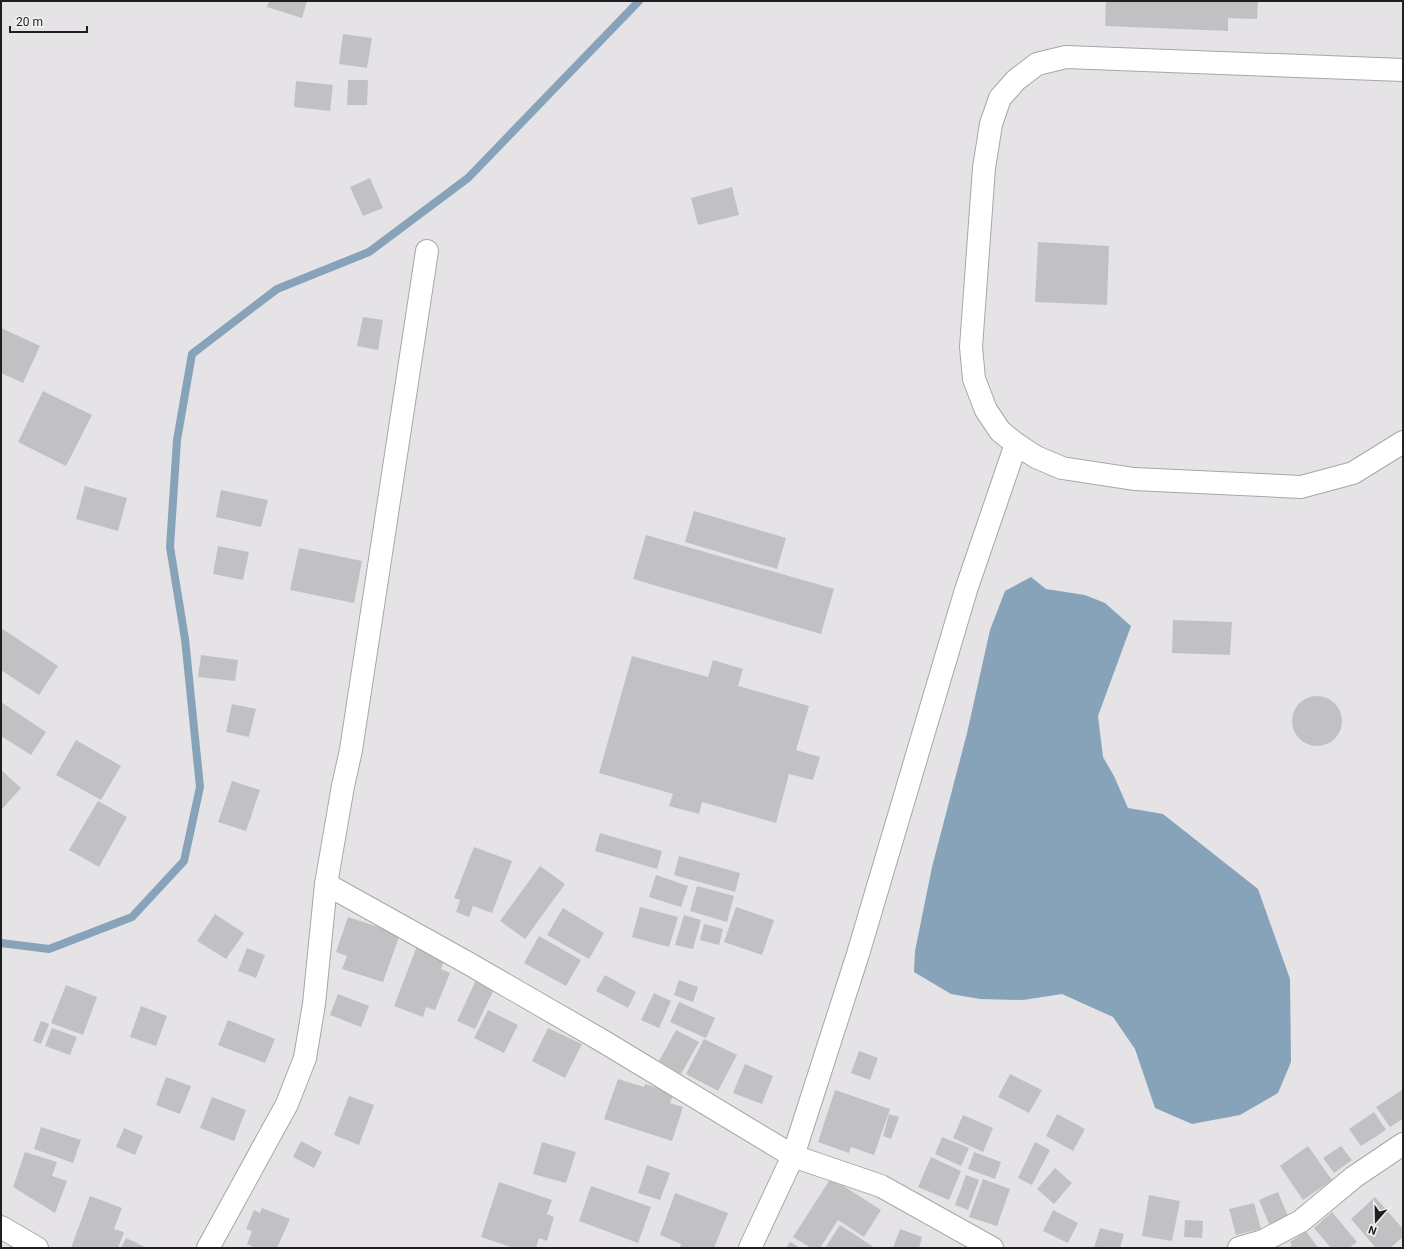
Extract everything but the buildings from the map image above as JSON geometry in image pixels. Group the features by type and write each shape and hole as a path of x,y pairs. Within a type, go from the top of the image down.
{"street":[{"path":"1403,70 1066,57 1037,64 1016,80 1000,98 991,124 984,168 971,347 974,379 986,410 1000,431 1036,457 1062,468 1134,479 1301,487 1353,473 1403,442"},
{"path":"208,1248 287,1104 305,1058 314,1004 326,884 343,786 351,750 427,251"},
{"path":"750,1248 793,1156 860,947 966,590 1016,444"},
{"path":"326,884 574,1024 793,1156 882,1186 992,1248"},
{"path":"1239,1248 1263,1241 1302,1221 1354,1177 1403,1144"},
{"path":"1,1227 37,1248"}],"water":[{"path":"1031,577 1046,589 1085,595 1105,603 1131,626 1098,716 1103,757 1114,776 1128,808 1163,814 1258,889 1290,979 1291,1062 1278,1093 1240,1115 1192,1124 1155,1108 1135,1049 1113,1017 1062,994 1023,1000 980,999 951,994 914,972 915,951 932,867 967,733 990,630 1005,591"}],"waterway":[{"path":"1,943 49,949 132,917 184,861 200,787 185,639 170,547 177,440 192,354 277,289 369,252 468,178 639,1"}]}
